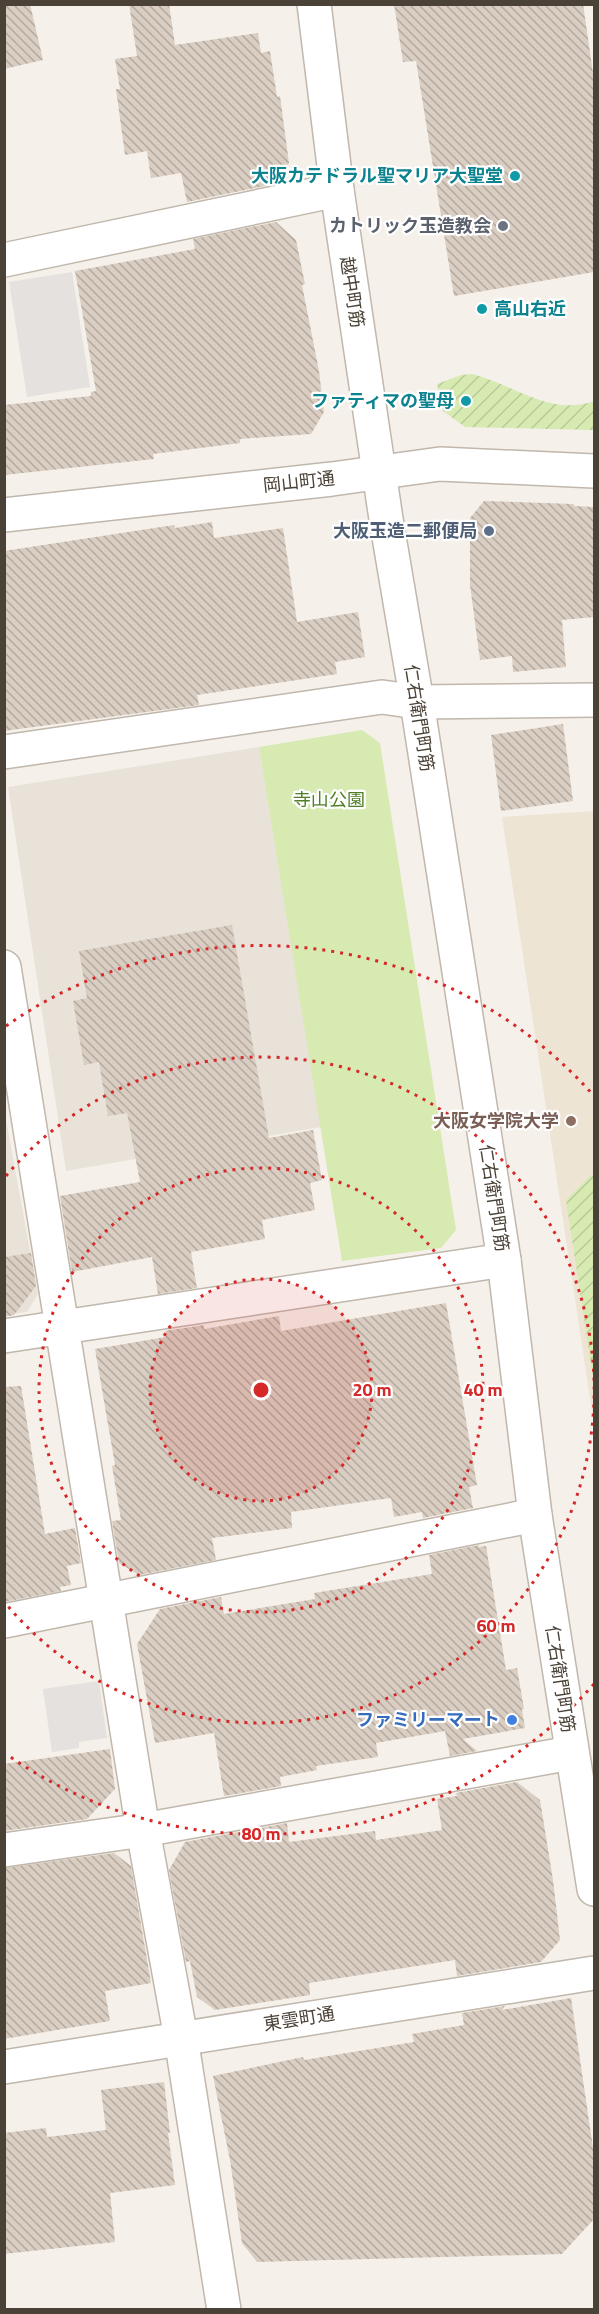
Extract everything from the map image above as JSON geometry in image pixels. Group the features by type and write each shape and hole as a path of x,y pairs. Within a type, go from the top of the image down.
{"street":[{"name":"越中町筋","path":"314,4 337,190 379,473"},
{"path":"4,260 337,190"},
{"name":"岡山町通","path":"4,515 379,473 440,464 594,471"},
{"name":"仁右衛門町筋","path":"379,473 504,1260 535,1515 594,1889"},
{"path":"4,752 382,697 417,702 594,700"},
{"path":"4,967 13,1076 63,1326 143,1830 181,2038 224,2310"},
{"path":"4,1336 504,1260"},
{"path":"4,1621 535,1515"},
{"path":"4,1850 143,1830 571,1753"},
{"name":"東雲町通","path":"4,2067 594,1973"}],"shaded area":[{"path":"72,272 90,387 27,397 9,282"},
{"path":"259,747 321,1127 66,1171 8,787"},
{"name":"大阪女学院大学","path":"594,811 594,1425 502,817"},
{"path":"4,1109 38,1294 27,1312 5,1315"},
{"path":"99,1681 107,1738 79,1742 79,1748 52,1752 43,1689"}],"green space":[{"path":"472,374 547,402 578,405 594,401 594,430 465,427 443,411 437,384 461,375"},
{"name":"寺山公園","path":"362,730 380,743 456,1230 441,1248 342,1261 259,747"},
{"path":"594,1175 594,1384 566,1200 590,1176"}],"building":[{"path":"4,4 30,4 43,60 4,69"},
{"path":"129,4 169,4 175,45 258,33 261,53 270,51 277,97 280,96 289,163 274,184 187,202 181,173 151,178 147,151 125,155 116,89 120,89 115,59 137,56"},
{"name":"大阪カテドラル聖マリア大聖堂","path":"394,4 583,4 594,80 594,272 454,296 416,61 403,62"},
{"path":"276,222 296,240 305,284 302,285 319,371 324,412 311,434 240,439 240,443 153,454 154,459 4,475 4,405 91,396 91,392 96,391 75,271 195,249 193,239"},
{"path":"484,501 574,504 574,506 594,507 594,617 562,620 566,667 513,672 512,656 480,660 470,585 470,518"},
{"path":"212,522 214,538 283,528 297,622 358,612 365,657 335,662 337,674 197,695 199,705 4,731 4,551 174,525 175,528"},
{"path":"563,724 573,801 501,811 491,735"},
{"path":"232,925 269,1138 313,1130 322,1180 310,1183 315,1210 262,1220 265,1239 191,1252 197,1288 158,1294 152,1257 72,1272 60,1196 140,1182 127,1113 108,1116 99,1062 84,1065 73,1001 87,998 79,951"},
{"path":"31,1253 36,1286 14,1315 4,1317 4,1257"},
{"path":"446,1303 477,1485 469,1487 473,1508 423,1518 422,1512 394,1517 391,1498 291,1512 292,1528 212,1538 216,1560 139,1575 119,1563 112,1521 121,1520 112,1466 115,1465 95,1349 166,1337 165,1331 204,1325 204,1329 279,1316 281,1331"},
{"path":"21,1386 45,1534 75,1528 81,1563 67,1566 71,1585 60,1587 61,1591 4,1602 4,1387"},
{"path":"479,1545 479,1547 486,1546 506,1670 517,1668 525,1728 463,1739 477,1751 450,1756 445,1731 376,1743 378,1757 316,1766 317,1770 280,1777 281,1786 224,1796 214,1733 155,1743 137,1644 160,1609 221,1597 224,1614 315,1599 314,1593 432,1574 429,1555"},
{"path":"110,1749 115,1789 87,1819 4,1831 4,1764"},
{"path":"517,1782 540,1800 553,1880 560,1940 541,1962 457,1976 455,1960 309,1983 310,1995 215,2010 197,1997 190,1961 186,1962 169,1870 185,1842 287,1823 289,1842 375,1831 376,1840 442,1830 437,1799 457,1796 456,1793"},
{"path":"114,1853 131,1866 151,1983 105,1991 110,2021 4,2039 4,1868"},
{"path":"571,1998 594,2155 594,2219 562,2254 257,2262 242,2243 230,2160 213,2076 303,2057 304,2060 414,2042 412,2034 464,2025 462,2013 505,2006 502,2010"},
{"path":"164,2082 175,2185 110,2193 115,2242 4,2254 4,2133 46,2128 47,2137 106,2130 101,2090"}],"place":[{"name":"大阪カテドラル聖マリア大聖堂","path":"515,176"},
{"name":"カトリック玉造教会","path":"503,226"},
{"name":"高山右近","path":"482,309"},
{"name":"ファティマの聖母","path":"466,401"},
{"name":"大阪玉造二郵便局","path":"489,531"},
{"name":"大阪女学院大学","path":"571,1121"},
{"name":"ファミリーマート","path":"512,1720"}]}
